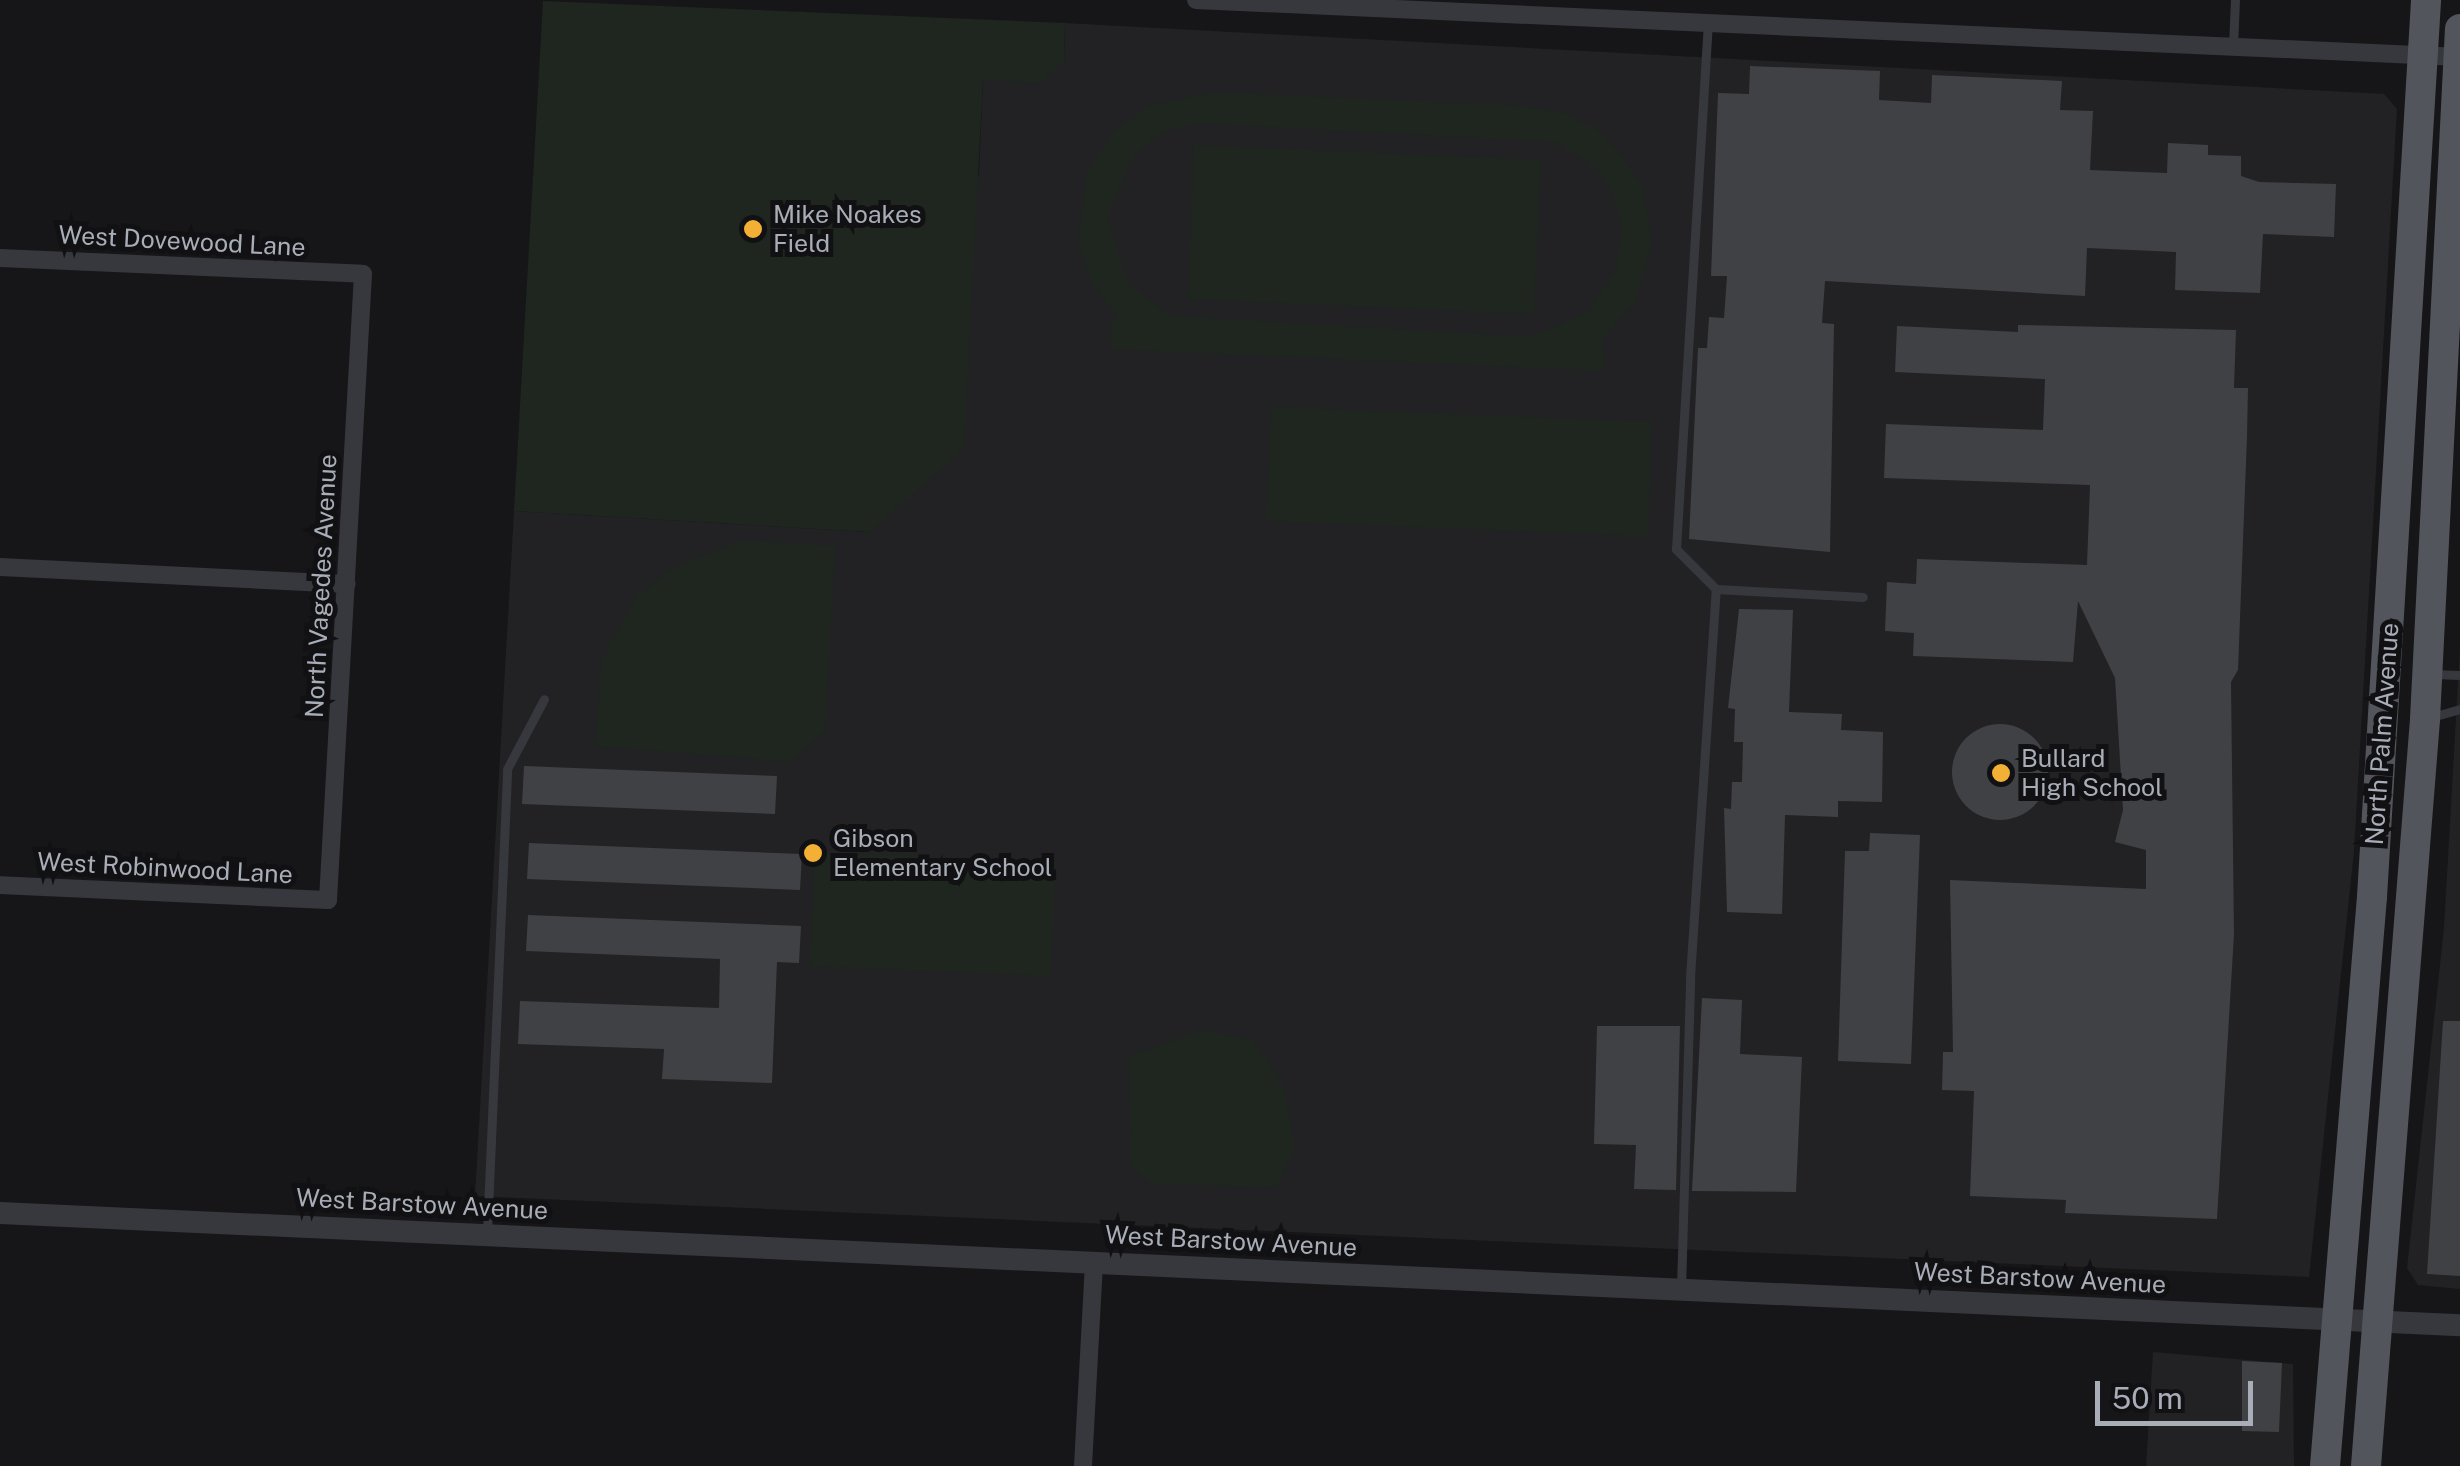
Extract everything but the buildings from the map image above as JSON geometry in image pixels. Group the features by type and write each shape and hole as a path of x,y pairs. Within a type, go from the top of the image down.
{"main road":[{"name":"North Palm Avenue","path":"2325,1466 2332,1318 2372,897 2426,0"},
{"name":"North Palm Avenue","path":"2366,1466 2372,1321 2450,437 2459,48"}],"street":[{"path":"1196,0 1630,9 1708,22 2422,55 2459,48"},
{"name":"West Dovewood Lane","path":"0,258 363,274"},
{"name":"North Vagedes Avenue","path":"328,900 363,274"},
{"path":"0,568 347,584"},
{"name":"West Robinwood Lane","path":"0,885 328,900"},
{"name":"West Barstow Avenue","path":"0,1214 2460,1325"},
{"path":"1083,1466 1094,1262"}],"lane":[{"path":"2232,47 2236,0"},
{"path":"1708,22 1676,549 1716,589 1863,596"},
{"path":"1681,1288 1690,976 1716,589"},
{"path":"2427,674 2460,675"},
{"path":"487,1234 507,769 544,699"},
{"path":"2425,719 2460,709"}],"shaded area":[{"name":"Mike Noakes Field","path":"543,1 1065,23 1064,62 1041,83 983,80 964,449 869,532 514,511"},
{"name":"Bullard High School","path":"1065,23 2384,94 2397,109 2354,851 2309,1277 475,1196 514,511 868,532 979,174 983,80 1064,62"},
{"path":"1215,92 1527,106 1568,114 1603,134 1641,183 1652,243 1635,301 1602,340 1606,371 1110,349 1112,319 1119,319 1092,283 1078,239 1087,172 1112,134 1148,106","holes":["1196,123 1557,142 1596,168 1613,195 1622,226 1616,272 1589,311 1532,337 1170,316 1128,284 1107,218 1134,154 1162,133"]},
{"path":"1194,145 1541,160 1534,314 1188,299"},
{"path":"1271,407 1652,422 1648,536 1266,521"},
{"path":"741,540 835,546 825,731 790,762 595,746 601,661 637,595 676,567"},
{"path":"2460,649 2460,1289 2418,1285 2407,1268 2444,928"},
{"path":"815,852 1056,862 1051,976 810,966"},
{"path":"1201,1030 1253,1040 1283,1084 1295,1145 1277,1187 1152,1184 1131,1167 1129,1056"},
{"path":"2153,1352 2293,1364 2294,1466 2146,1466"}],"place":[{"name":"Mike Noakes Field","path":"753,229"},
{"name":"Bullard High School","path":"2001,773"},
{"name":"Gibson Elementary School","path":"813,853"}]}
